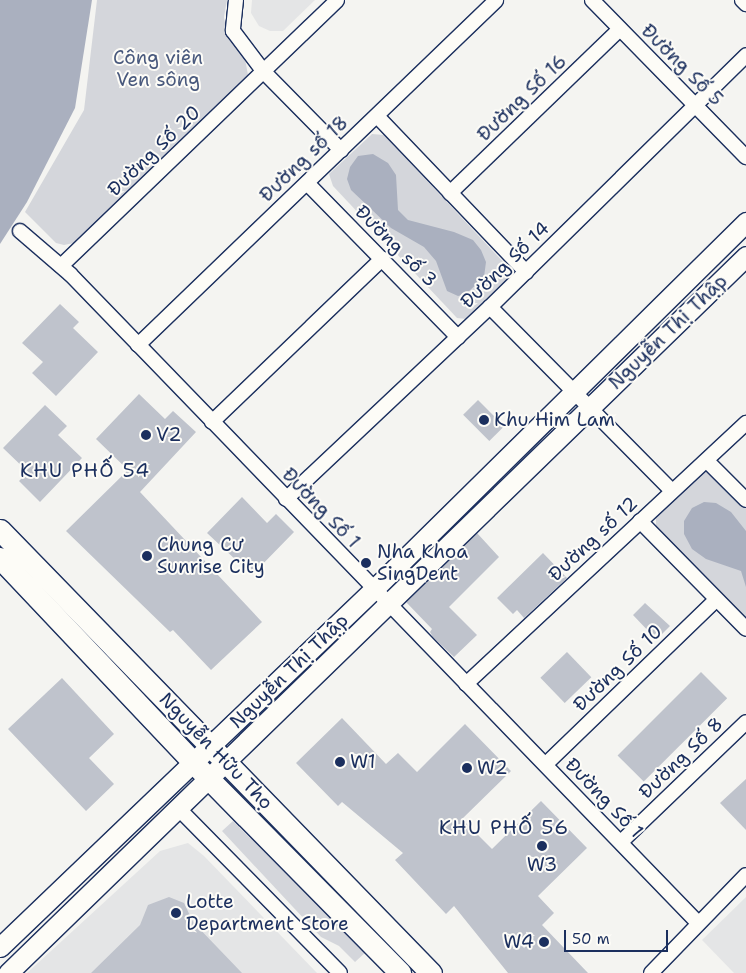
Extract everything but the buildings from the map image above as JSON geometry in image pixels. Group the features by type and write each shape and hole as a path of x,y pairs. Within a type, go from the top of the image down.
{"main road":[{"name":"Nguyễn Thị Thập","path":"0,947 374,589 746,222"},
{"name":"Nguyễn Thị Thập","path":"8,973 344,650 746,256"},
{"name":"Nguyễn Hữu Thọ","path":"0,530 431,973"},
{"name":"Nguyễn Hữu Thọ","path":"0,558 210,780 400,973"},
{"path":"229,728 245,745"},
{"path":"170,785 183,806"}],"street":[{"path":"236,0 233,31 264,72 341,150"},
{"name":"Đường Số 20","path":"61,266 338,0"},
{"name":"Đường số 18","path":"138,346 496,0"},
{"name":"Đường Số 5","path":"592,0 746,157"},
{"path":"742,0 746,4"},
{"name":"Đường Số 16","path":"450,193 620,30"},
{"name":"Đường Số 14","path":"286,499 490,307 746,54"},
{"path":"377,116 526,272"},
{"name":"Đường số 3","path":"307,183 458,337"},
{"name":"Đường Số 1","path":"20,230 61,266 389,605 546,764 697,922"},
{"path":"212,422 382,259"},
{"path":"490,307 672,491"},
{"name":"Đường số 12","path":"466,684 672,491 708,461 746,423"},
{"path":"708,461 746,500"},
{"path":"640,521 746,629"},
{"name":"Đường Số 10","path":"546,764 716,600"},
{"name":"Đường Số 8","path":"621,842 746,722"},
{"path":"183,806 340,973"},
{"path":"651,973 686,939 697,922 746,874"}],"shaded area":[{"path":"252,0 315,0 283,31 270,31 259,26 251,13"},
{"name":"Lotte Department Store","path":"188,843 204,856 317,973 27,973 160,851"},
{"path":"746,897 746,973 734,973 702,940"}],"green space":[{"name":"Công viên Ven sông","path":"97,0 227,0 224,17 227,37 245,59 248,75 74,243 64,245 56,243 25,212 84,110"},
{"path":"372,134 384,135 507,266 507,279 466,319 457,318 333,186 329,174"},
{"path":"703,471 716,475 746,507 746,621 656,530 656,518"},
{"path":"233,821 250,838 266,843 367,951 355,962 339,946 321,937 222,831"}],"water":[{"path":"0,0 92,0 75,108 27,202 0,244"},
{"path":"373,154 388,163 396,175 398,210 408,220 454,232 473,240 481,250 486,262 484,277 466,294 458,296 447,291 436,261 424,247 391,228 351,190 347,179 350,167 358,156"},
{"path":"704,502 716,503 731,512 746,531 746,587 741,571 706,559 692,549 684,534 684,521 692,508"}],"place":[{"name":"Khu Him Lam","path":"484,420"},
{"name":"V2","path":"146,435"},
{"name":"Chung Cư Sunrise City","path":"147,556"},
{"name":"Nha Khoa SingDent","path":"366,563"},
{"name":"W1","path":"340,762"},
{"name":"W2","path":"467,768"},
{"name":"W3","path":"542,846"},
{"name":"Lotte Department Store","path":"176,913"},
{"name":"W4","path":"544,942"}],"district":[{"name":"KHU PHỐ 54","path":"85,470"},
{"name":"KHU PHỐ 56","path":"504,827"}]}
